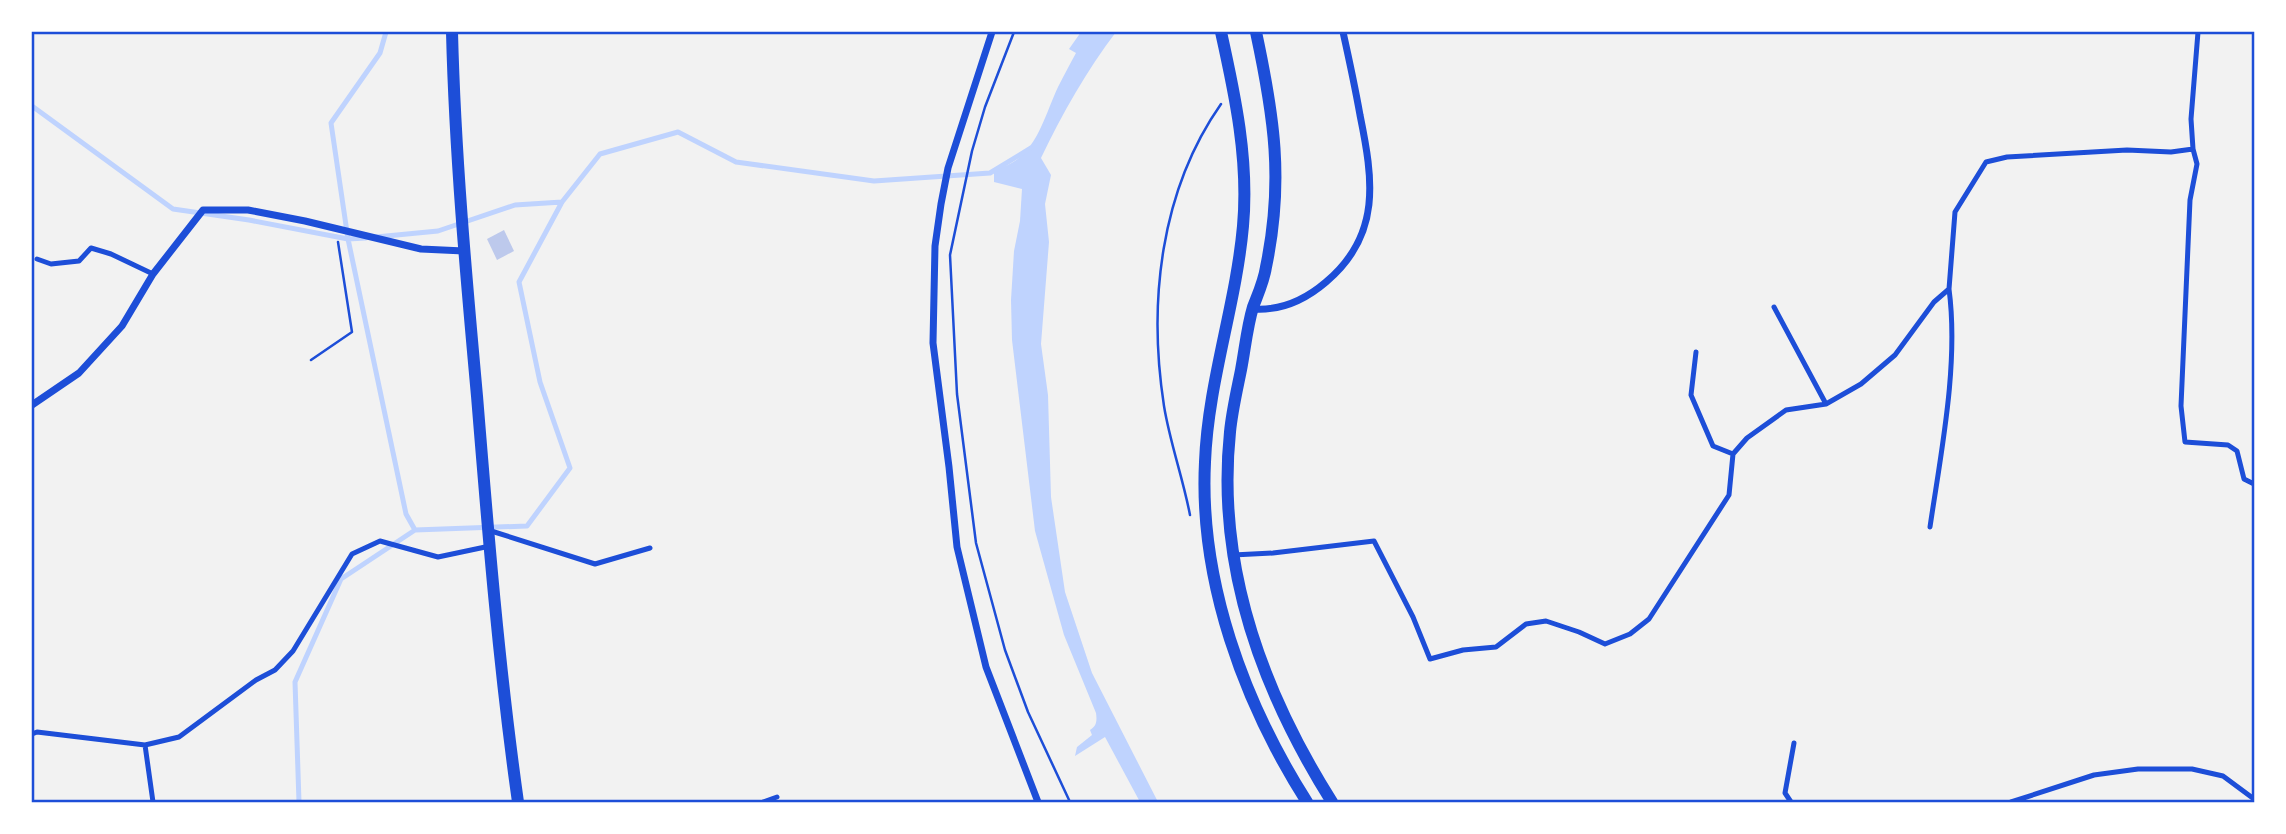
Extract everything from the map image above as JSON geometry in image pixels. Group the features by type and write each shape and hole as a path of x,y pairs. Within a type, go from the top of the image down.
{"street":[{"path":"452,32 453,90 464,251 488,530 518,803"},
{"path":"992,32 948,168 941,204 934,258 933,343 957,547 986,667 1038,803"},
{"path":"1221,32 1238,113 1243,176 1243,223 1206,433 1204,488 1208,542 1216,587 1241,669 1278,751 1307,803"},
{"path":"1256,32 1274,126 1275,217 1266,268 1253,309 1230,430 1227,498 1232,555 1244,610 1269,681 1290,727 1332,803"},
{"path":"1253,309 1264,310 1288,305 1320,286 1343,264 1363,229 1371,179 1343,32"},
{"path":"32,405 79,373 122,326 153,274 203,210 248,210 421,249 464,251"}],"lane":[{"path":"2198,32 2191,119 2197,164 2190,200 2180,406 2185,442 2228,444 2237,451 2244,479 2255,484"},
{"path":"1930,527 1946,419 1952,315 1949,289 1955,212 1986,162 2007,158 2127,150 2171,152 2193,149"},
{"path":"37,258 51,264 79,261 91,248 111,254 153,274"},
{"path":"1232,555 1374,541 1413,617 1430,659 1463,650 1496,647 1526,624 1546,621 1605,644 1630,634 1649,619 1729,495 1733,454 1747,438 1786,410 1826,404 1861,384 1895,355 1934,302 1949,289"},
{"path":"1774,307 1826,404"},
{"path":"1696,352 1691,396 1713,446 1733,454"},
{"path":"488,530 595,564 650,548"},
{"path":"32,734 37,732 145,745 179,737 256,680 275,670 293,651 352,554 380,541 438,556 490,546"},
{"path":"1791,803 1785,793 1794,743"},
{"path":"145,745 153,803"},
{"path":"2011,803 2094,775 2138,769 2192,769 2223,776 2255,799"},
{"path":"764,803 777,797"}],"path":[{"path":"1014,32 985,107 972,151 950,255 957,394 976,543 1005,650 1028,712 1070,803"},
{"path":"311,360 352,332 336,228"}],"water":[{"path":"1081,32 1116,32 1076,93 1041,158 1051,175 1045,204 1049,242 1041,344 1048,395 1051,497 1065,592 1092,673 1158,802 1140,802 1105,737 1075,756 1077,747 1092,735 1090,730 1096,723 1096,713 1064,635 1035,531 1012,340 1014,251 1020,221 1022,189 994,182 994,169 1019,158 1036,137 1076,53 1069,49"}],"building":[{"path":"504,230 514,251 497,260 487,239"}],"waterway":[{"path":"386,32 380,53 331,123 348,239 406,514 415,530"},
{"path":"32,106 173,209 348,239 366,238"},
{"path":"299,802 295,682 341,579 415,530 527,526 570,468 540,382 519,282 562,202 600,154 678,132 736,162 874,181 990,173 1031,148"},
{"path":"376,237 438,231 515,205 562,202"}]}
